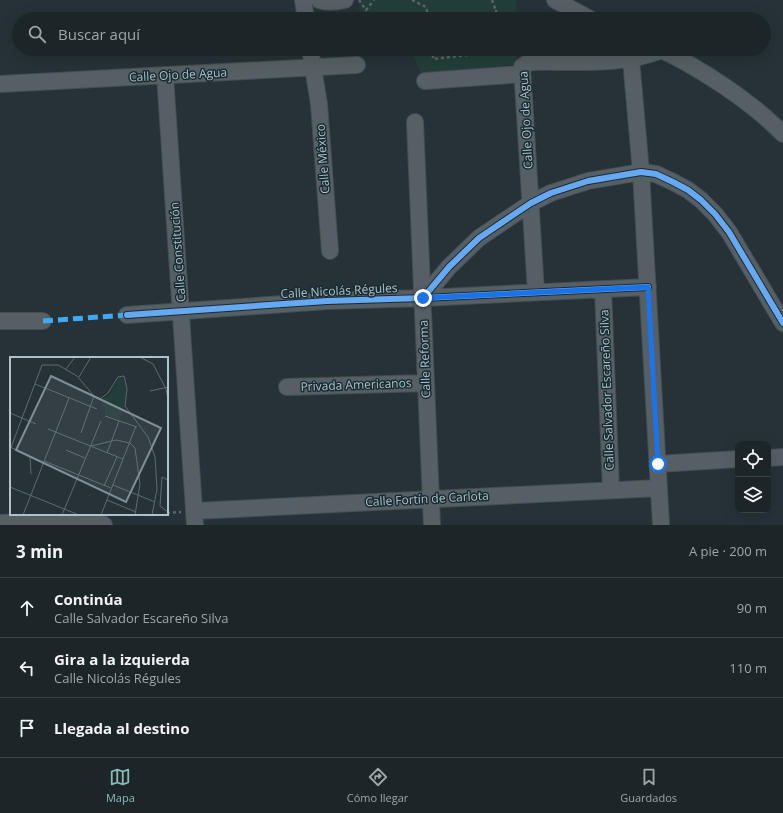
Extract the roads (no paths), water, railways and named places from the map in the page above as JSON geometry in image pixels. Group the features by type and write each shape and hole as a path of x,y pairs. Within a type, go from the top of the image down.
{"street":[{"path":"303,0 305,12"},
{"path":"319,0 324,2 338,2 345,0"},
{"path":"555,0 577,12"},
{"name":"Calle México","path":"311,56 319,104 330,251"},
{"name":"Calle Ojo de Agua","path":"536,292 522,67 532,62 631,59 645,56"},
{"path":"672,56 702,73 757,110 783,134"},
{"path":"631,59 641,172 661,525"},
{"name":"Calle Ojo de Agua","path":"0,84 357,65"},
{"path":"425,81 522,74"},
{"name":"Calle Constitución","path":"165,75 182,311 194,518"},
{"name":"Calle Reforma","path":"415,122 432,525"},
{"path":"423,298 449,267 478,238 531,203 551,193 576,184 641,172 656,174 673,182 697,197 715,214 730,232 783,323"},
{"name":"Calle Nicolás Régules","path":"127,315 328,301 648,287"},
{"name":"Calle Salvador Escareño Silva","path":"603,289 611,490"},
{"path":"0,321 42,321"},
{"name":"Privada Americanos","path":"287,387 426,383"},
{"path":"771,458 783,457"},
{"path":"658,464 735,459"},
{"name":"Calle Fortín de Carlota","path":"194,518 431,499 659,488"},
{"path":"0,523 87,520 97,521 104,525"}]}
